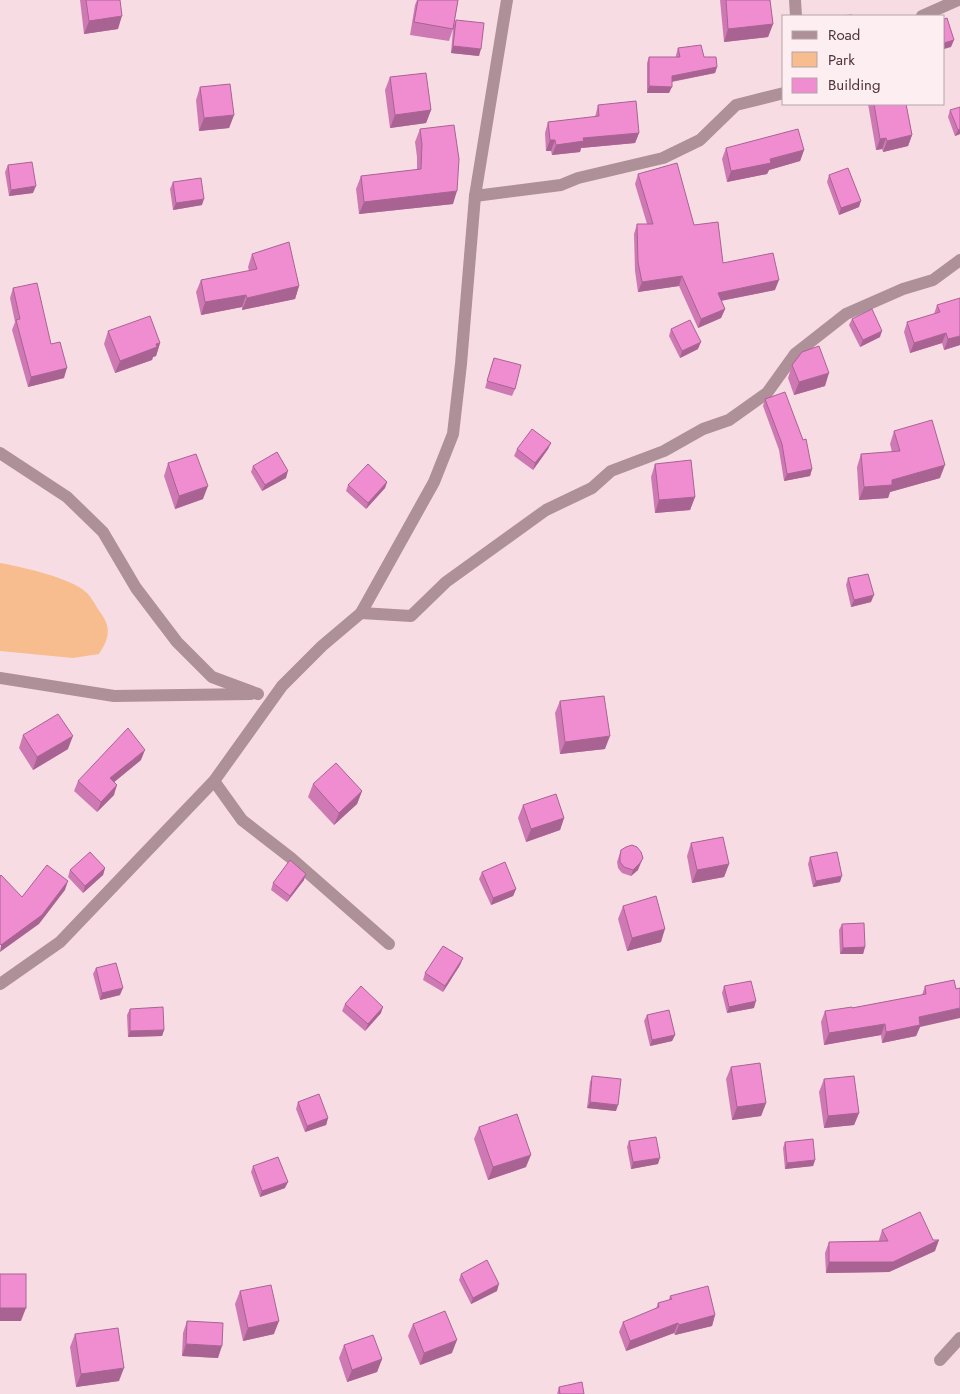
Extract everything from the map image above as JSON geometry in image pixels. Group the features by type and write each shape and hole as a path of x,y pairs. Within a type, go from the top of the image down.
{"street":[{"path":"0,984 60,942 214,781 282,686 322,646 361,613 434,482 453,434 461,364 475,196 507,0"},
{"path":"795,0 796,15"},
{"path":"924,15 958,0"},
{"path":"475,196 561,185 578,178 663,158 700,140 736,105 782,94"},
{"path":"361,613 411,616 446,582 546,510 592,488 611,471 664,451 703,429 730,420 767,392 795,354 846,314 903,288 933,280 960,260"},
{"path":"0,453 68,497 103,532 136,588 177,642 212,677 258,694"},
{"path":"0,678 114,696 258,694 282,686"},
{"path":"214,781 242,820 291,858 389,944"},
{"path":"940,1360 960,1338"}],"green space":[{"path":"0,563 59,578 87,593 104,618 108,628 107,638 99,654 73,658 0,651"}],"building":[{"path":"86,0 120,0 122,16 89,21"},
{"path":"418,0 458,0 453,29 414,22"},
{"path":"726,0 770,0 773,24 728,29"},
{"path":"947,18 954,40 945,43 945,19"},
{"path":"456,20 484,23 481,49 453,46"},
{"path":"701,45 704,57 716,57 717,67 672,76 672,87 649,86 649,57 680,57 678,48"},
{"path":"426,73 431,110 395,115 390,77"},
{"path":"230,84 234,115 204,118 200,87"},
{"path":"636,101 639,133 583,138 584,141 556,145 555,140 550,140 548,122 599,116 598,105"},
{"path":"874,105 906,105 912,135 887,141 886,138 880,139"},
{"path":"960,107 960,129 958,130 950,110"},
{"path":"454,125 459,159 457,191 364,202 361,176 421,169 422,144 420,129"},
{"path":"798,129 804,150 770,159 771,163 731,171 726,148"},
{"path":"32,162 36,186 11,190 8,165"},
{"path":"677,163 694,225 718,222 723,263 773,253 779,280 718,293 725,309 701,319 682,276 642,282 638,262 637,224 653,224 638,174"},
{"path":"848,168 861,201 841,208 829,175"},
{"path":"201,178 204,199 176,203 173,182"},
{"path":"289,242 299,286 247,298 246,295 205,302 201,280 257,269 252,254"},
{"path":"37,283 51,344 60,342 67,368 31,377 16,320 20,319 13,288"},
{"path":"960,298 960,336 948,339 946,333 914,343 907,322 940,312 937,305"},
{"path":"872,309 882,331 863,340 852,319"},
{"path":"150,316 160,343 156,344 157,347 120,361 108,331"},
{"path":"690,320 701,342 682,351 671,329"},
{"path":"819,346 829,373 799,382 792,365 802,352"},
{"path":"494,358 521,365 515,389 487,381"},
{"path":"785,392 803,440 806,439 812,469 787,474 782,444 765,399"},
{"path":"932,420 945,465 892,480 892,485 864,487 861,454 900,451 894,431"},
{"path":"532,429 551,443 535,463 517,449"},
{"path":"277,452 288,471 265,485 253,466"},
{"path":"196,454 208,486 179,496 168,463"},
{"path":"691,460 695,497 659,500 655,464"},
{"path":"368,464 387,482 368,503 348,485"},
{"path":"868,574 874,595 854,600 848,578"},
{"path":"604,696 610,736 565,742 560,701"},
{"path":"58,714 73,736 37,757 23,735"},
{"path":"128,728 145,750 110,778 117,785 101,802 78,781"},
{"path":"336,763 362,791 339,813 313,784"},
{"path":"556,794 564,818 531,829 523,805"},
{"path":"723,837 729,864 697,870 691,843"},
{"path":"632,845 637,847 643,858 633,870 624,867 620,862 621,850"},
{"path":"90,852 105,868 85,886 70,870"},
{"path":"837,852 842,876 816,881 810,857"},
{"path":"290,860 306,874 290,896 273,883"},
{"path":"505,862 516,889 493,898 482,872"},
{"path":"47,865 68,881 42,915 1,945 0,876 22,897"},
{"path":"656,896 665,929 632,938 623,906"},
{"path":"864,923 865,947 843,948 842,924"},
{"path":"443,946 463,958 445,986 425,973"},
{"path":"116,963 123,988 102,993 96,968"},
{"path":"954,980 956,989 960,988 960,1008 919,1017 920,1025 886,1032 885,1024 829,1033 825,1011 852,1008 926,994 925,986"},
{"path":"751,981 756,1001 729,1007 724,986"},
{"path":"361,986 383,1007 368,1024 345,1004"},
{"path":"163,1007 164,1030 130,1031 130,1009"},
{"path":"669,1010 675,1035 652,1040 647,1015"},
{"path":"760,1063 766,1103 737,1107 731,1067"},
{"path":"592,1076 621,1079 618,1105 590,1102"},
{"path":"854,1076 859,1113 828,1116 824,1079"},
{"path":"319,1094 328,1118 307,1126 298,1102"},
{"path":"517,1114 531,1155 493,1167 479,1127"},
{"path":"656,1137 660,1158 633,1162 629,1141"},
{"path":"813,1139 815,1160 787,1163 785,1142"},
{"path":"278,1157 288,1182 262,1191 253,1166"},
{"path":"920,1212 933,1240 939,1240 893,1262 829,1262 829,1242 888,1241 882,1230"},
{"path":"487,1260 499,1284 473,1298 461,1274"},
{"path":"0,1274 26,1274 26,1308 0,1308"},
{"path":"271,1285 279,1321 248,1328 240,1291"},
{"path":"708,1286 715,1315 679,1325 678,1323 630,1341 623,1322 659,1307 658,1303 672,1299 670,1296"},
{"path":"445,1311 457,1340 424,1353 413,1324"},
{"path":"187,1321 223,1323 222,1346 186,1344"},
{"path":"118,1328 124,1368 81,1374 75,1334"},
{"path":"373,1335 382,1359 352,1370 344,1345"},
{"path":"582,1382 584,1394 560,1394 559,1387"}]}
